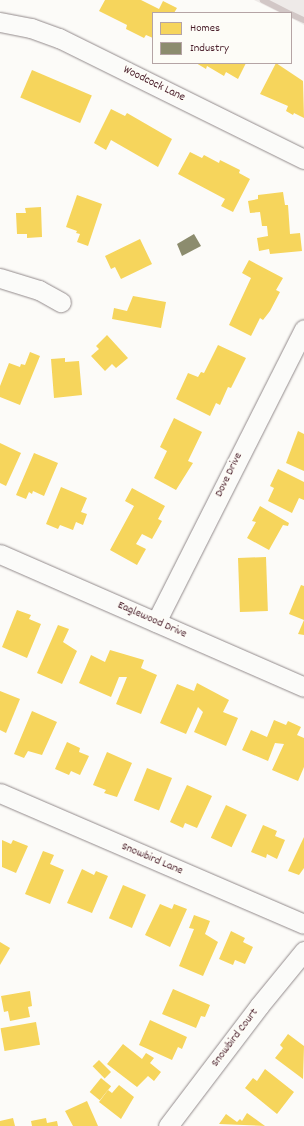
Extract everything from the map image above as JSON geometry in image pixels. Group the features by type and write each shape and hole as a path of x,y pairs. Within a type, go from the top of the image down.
{"street":[{"name":"Woodcock Lane","path":"0,22 32,28 59,38 304,159"},
{"path":"0,278 39,290 61,302"},
{"name":"Dove Drive","path":"156,622 304,328"},
{"name":"Eaglewood Drive","path":"0,554 304,687"},
{"name":"Snowbird Lane","path":"0,793 304,924"},
{"name":"Snowbird Court","path":"168,1126 259,1006 304,951"}],"shaded area":[{"path":"254,0 304,0 304,25 292,19 292,12 278,12"}],"building: Homes":[{"path":"105,0 141,0 159,9 163,1 177,8 175,12 152,12 152,38 146,35 144,38 126,29 127,25 99,11"},
{"path":"198,64 246,64 238,79 226,72 224,76 207,66 206,69"},
{"path":"275,64 278,64 303,81 304,118 286,111 288,106 260,94"},
{"path":"32,70 92,95 80,123 20,98"},
{"path":"111,109 125,116 127,113 172,139 158,167 111,140 106,150 94,143"},
{"path":"190,152 202,158 204,155 219,163 220,160 240,170 239,173 250,179 233,212 221,206 225,199 178,174"},
{"path":"283,192 285,205 288,205 290,234 300,233 302,251 270,254 269,249 259,251 257,238 268,236 267,226 262,226 260,212 250,213 248,201 258,199 258,195"},
{"path":"77,195 102,204 88,246 77,242 80,234 76,233 77,231 66,227"},
{"path":"41,207 42,237 27,238 27,234 17,234 16,213 26,213 25,208"},
{"path":"140,239 152,264 121,279 115,267 111,269 105,256"},
{"path":"249,260 283,278 276,290 280,292 270,311 263,320 260,318 251,336 229,325 251,278 242,273"},
{"path":"133,296 166,302 161,328 112,319 114,308 127,311"},
{"path":"107,335 128,358 116,368 112,364 105,371 91,356 99,349 96,346"},
{"path":"218,345 246,358 231,388 228,387 220,405 216,403 210,416 176,399 188,373 198,377 201,372 204,373"},
{"path":"30,352 40,356 20,405 0,397 0,386 9,363 20,367 21,364 25,365"},
{"path":"65,358 65,362 79,361 82,395 54,398 51,359"},
{"path":"174,418 202,432 188,461 193,463 176,490 154,478 167,451 160,447"},
{"path":"298,431 304,434 304,471 286,463"},
{"path":"0,443 21,453 6,486 0,483"},
{"path":"34,453 58,463 44,496 33,491 32,494 29,492 26,499 16,495"},
{"path":"278,469 304,482 304,500 299,498 292,513 268,501 274,488 270,486"},
{"path":"61,487 87,498 81,512 87,514 83,525 76,522 73,530 60,525 58,529 46,524"},
{"path":"132,488 165,506 158,519 162,521 152,539 142,534 136,544 146,549 137,565 110,550 134,506 125,501"},
{"path":"260,506 289,523 288,526 283,525 269,550 247,538 256,522 252,521"},
{"path":"266,557 268,611 240,612 238,558"},
{"path":"301,585 304,586 304,620 289,614"},
{"path":"17,610 31,615 29,619 41,624 27,658 2,647"},
{"path":"304,620 304,635 298,634"},
{"path":"58,625 69,629 63,642 77,651 62,684 37,673"},
{"path":"110,650 144,660 141,668 157,675 141,714 116,704 127,677 119,677 111,697 79,683 91,655 105,662"},
{"path":"197,683 229,700 223,712 238,718 226,746 194,732 203,712 198,707 186,734 160,723 177,684 194,691"},
{"path":"0,691 20,699 6,733 0,730"},
{"path":"32,711 57,722 42,755 28,751 24,758 14,754"},
{"path":"274,720 286,725 288,721 301,727 297,735 304,738 304,767 298,781 272,770 284,744 275,743 268,761 242,750 251,730 267,737"},
{"path":"67,742 80,748 79,752 89,756 80,775 71,771 69,775 55,769"},
{"path":"107,752 132,763 117,797 104,793 106,790 93,785"},
{"path":"147,768 172,778 159,811 134,800"},
{"path":"187,785 212,796 197,828 185,823 183,828 170,822"},
{"path":"226,805 247,815 232,847 211,838"},
{"path":"263,825 277,831 275,836 285,840 277,859 267,854 266,858 251,852"},
{"path":"304,837 304,868 299,875 288,871"},
{"path":"2,840 11,844 13,840 28,846 16,873 2,867"},
{"path":"43,851 54,855 50,864 64,870 50,904 25,894"},
{"path":"82,869 94,875 96,871 108,876 92,913 67,903"},
{"path":"123,885 146,895 132,928 109,918"},
{"path":"160,904 172,909 174,904 187,909 170,947 145,935"},
{"path":"194,915 210,921 205,934 218,942 203,976 179,966 194,929 189,928"},
{"path":"231,931 245,938 243,942 253,947 245,964 235,960 233,965 219,959"},
{"path":"0,942 10,948 0,965"},
{"path":"173,989 210,1005 205,1017 201,1016 196,1028 162,1014"},
{"path":"30,991 32,1006 28,1007 30,1017 10,1021 8,1011 4,1012 1,996"},
{"path":"150,1020 187,1037 182,1049 178,1047 172,1060 139,1045"},
{"path":"36,1022 40,1045 5,1051 1,1028"},
{"path":"288,1034 304,1046 303,1079 275,1058 283,1048 280,1045"},
{"path":"123,1044 142,1059 146,1053 154,1058 150,1063 161,1072 154,1081 148,1076 137,1087 107,1064"},
{"path":"99,1060 111,1072 105,1078 93,1066"},
{"path":"265,1069 294,1092 277,1114 245,1088 253,1078 257,1081"},
{"path":"101,1078 111,1086 100,1100 90,1092"},
{"path":"119,1085 134,1097 121,1119 99,1102 108,1090 112,1093"},
{"path":"87,1101 98,1126 73,1126 65,1111"},
{"path":"247,1113 265,1126 219,1124 226,1114 237,1122 240,1119 242,1121"},
{"path":"13,1118 15,1126 0,1126 0,1121"},
{"path":"46,1118 47,1123 57,1121 58,1126 32,1126 31,1121"}],"building: Industry":[{"path":"194,234 201,246 182,256 177,244"}],"waterway":[{"path":"263,0 287,12"},
{"path":"292,14 304,20"}]}
